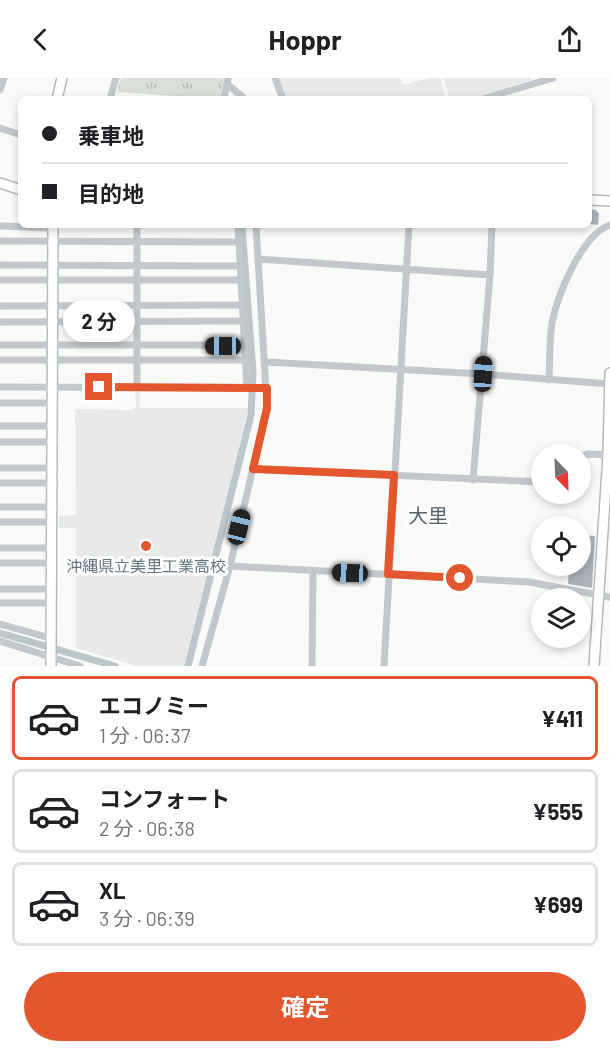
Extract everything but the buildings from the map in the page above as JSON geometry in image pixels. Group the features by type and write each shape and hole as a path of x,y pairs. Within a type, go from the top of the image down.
{"street":[{"path":"0,90 4,78"},
{"path":"58,96 62,78"},
{"path":"111,96 116,78"},
{"path":"275,78 281,96"},
{"path":"492,96 553,78"},
{"path":"224,96 227,81"},
{"path":"227,81 242,96"},
{"path":"0,128 18,134"},
{"path":"0,183 18,188"},
{"path":"592,200 610,201"},
{"path":"549,380 552,325 558,302 586,242 602,228 610,225"},
{"path":"0,226 18,226"},
{"path":"51,661 54,507 53,228"},
{"path":"137,228 137,388"},
{"path":"238,228 247,388"},
{"path":"202,666 230,566 267,408 256,228"},
{"path":"384,666 410,228"},
{"path":"473,480 483,374 492,228"},
{"path":"0,241 238,242"},
{"path":"258,259 490,275"},
{"path":"0,266 240,266"},
{"path":"0,280 241,280"},
{"path":"0,306 242,305"},
{"path":"0,322 243,321"},
{"path":"0,345 245,345"},
{"path":"0,360 246,360"},
{"path":"266,362 483,374 609,384"},
{"path":"594,666 606,537 610,373"},
{"path":"0,387 267,388"},
{"path":"0,403 54,403"},
{"path":"0,426 54,426"},
{"path":"0,442 54,442"},
{"path":"591,454 609,455"},
{"path":"0,468 54,468"},
{"path":"253,469 531,482"},
{"path":"0,483 54,483"},
{"path":"0,507 54,507"},
{"path":"0,522 53,522"},
{"path":"0,548 53,548"},
{"path":"0,563 52,563"},
{"path":"230,566 529,582 610,597"},
{"path":"312,571 312,666"},
{"path":"0,589 52,589"},
{"path":"0,603 51,603"},
{"path":"0,624 50,638"},
{"path":"0,641 51,661 80,666"}],"shaded area":[{"path":"278,78 400,78 403,85 429,78 441,78 445,96 284,96"},
{"path":"443,78 531,78 532,80 478,96 448,96"},
{"name":"沖縄県立美里工業高校","path":"135,392 140,392 139,408 248,408 213,563 185,666 137,666 76,648 76,528 59,528 59,516 76,515 75,409 133,410 136,407"}],"green space":[{"path":"121,78 224,78 221,96 117,92"}],"waterway":[{"path":"188,666 251,415 253,372 242,228"},
{"path":"0,633 115,666"}],"place":[{"name":"沖縄県立美里工業高校","path":"146,546"}],"district":[{"name":"大里","path":"428,515"}],"route":[{"path":"99,387 267,388 267,408 253,469 394,475 388,574 460,578"}]}
